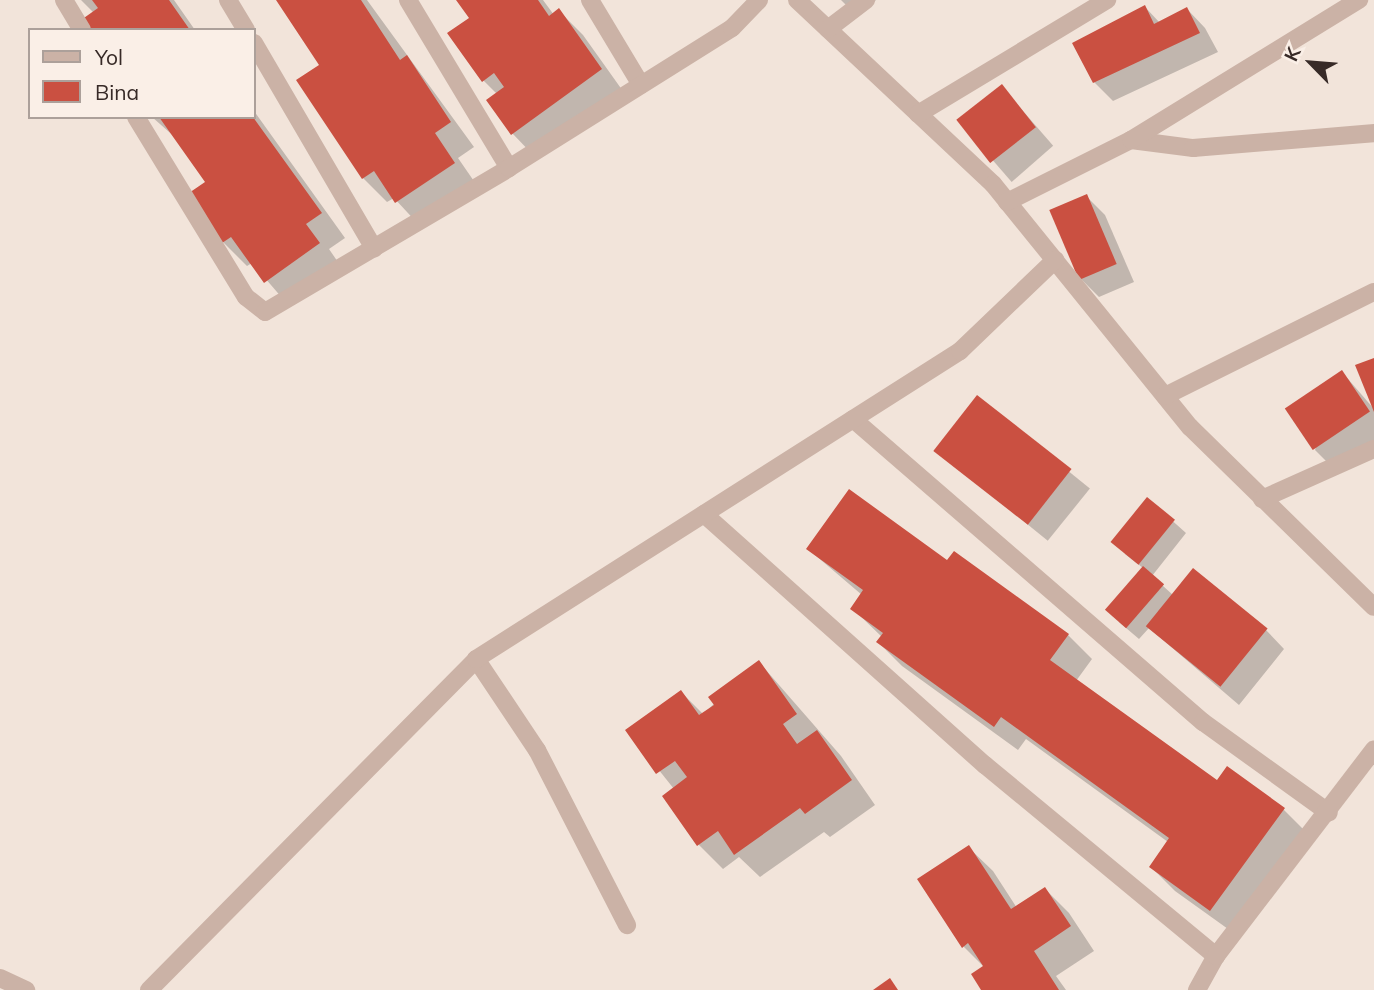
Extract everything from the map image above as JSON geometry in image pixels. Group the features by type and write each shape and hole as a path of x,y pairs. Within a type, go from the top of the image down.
{"street":[{"path":"64,0 81,28"},
{"path":"228,0 245,28"},
{"path":"408,0 509,168"},
{"path":"590,0 641,85"},
{"path":"137,119 246,297 265,312 509,168 732,28 759,0"},
{"path":"797,0 1007,202 1165,396 1262,499 1370,596"},
{"path":"828,29 866,0"},
{"path":"918,114 1107,0"},
{"path":"1007,202 1131,140 1359,0"},
{"path":"256,46 374,248"},
{"path":"1131,140 1193,148 1374,132"},
{"path":"149,990 476,659 960,351 1055,260"},
{"path":"1165,396 1374,292"},
{"path":"853,419 1203,722 1329,813"},
{"path":"1262,499 1374,449"},
{"path":"704,514 985,765 1216,956"},
{"path":"476,659 537,750 627,925"},
{"path":"1197,990 1216,956 1329,813 1374,749"},
{"path":"0,978 26,990"}],"building":[{"path":"92,0 169,0 189,28 86,28 81,20 98,8"},
{"path":"276,0 361,0 400,60 407,55 451,122 435,133 455,163 395,203 374,171 362,179 296,80 319,65"},
{"path":"456,0 538,0 549,16 559,8 602,69 511,135 486,100 504,87 494,73 482,82 447,33 469,18"},
{"path":"1145,5 1154,24 1187,7 1200,33 1093,83 1072,43"},
{"path":"1002,84 1036,127 990,163 956,120"},
{"path":"160,119 254,119 322,213 306,224 320,243 264,283 231,237 222,243 186,195 205,182"},
{"path":"1087,194 1117,264 1079,280 1049,210"},
{"path":"1374,358 1374,412 1355,365"},
{"path":"1342,370 1370,411 1313,450 1285,409"},
{"path":"977,395 1072,469 1028,525 933,451"},
{"path":"849,489 947,560 954,551 1069,634 1050,660 1217,780 1227,766 1285,808 1210,911 1149,867 1169,838 1001,717 994,727 876,642 883,633 850,609 863,590 806,549"},
{"path":"1147,497 1175,520 1138,565 1110,542"},
{"path":"1143,566 1164,584 1126,628 1105,610"},
{"path":"1193,568 1268,628 1220,687 1146,626"},
{"path":"759,660 797,714 783,724 797,744 817,730 852,780 805,814 800,808 734,855 718,831 697,846 662,796 687,777 675,761 656,774 625,730 681,690 699,715 714,705 708,697"},
{"path":"969,845 1011,909 1045,887 1071,926 1034,951 1059,990 981,990 971,974 983,966 968,943 962,948 917,879"},
{"path":"890,978 898,990 873,990"}]}
